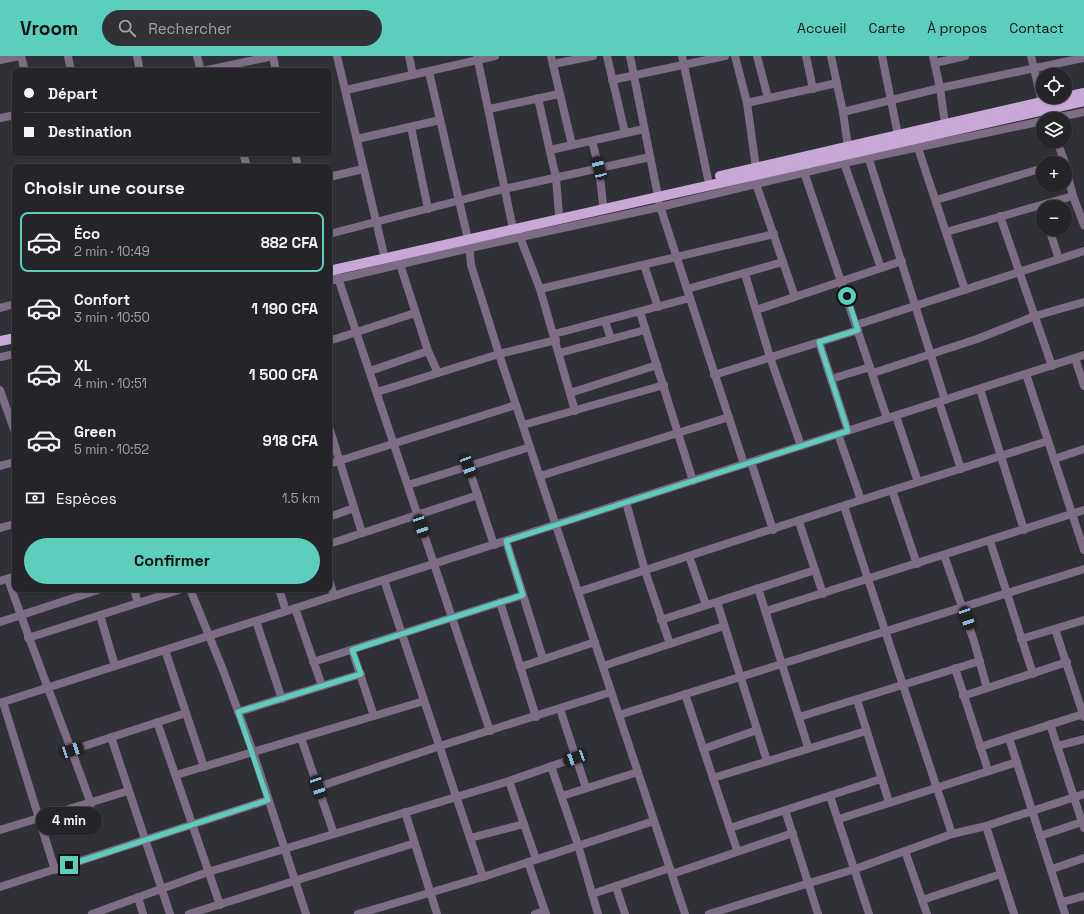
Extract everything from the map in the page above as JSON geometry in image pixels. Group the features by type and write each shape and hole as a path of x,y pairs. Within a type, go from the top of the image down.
{"main road":[{"path":"1072,95 1084,93"},
{"path":"1047,112 1084,101"},
{"path":"1047,112 1056,104"},
{"path":"516,230 559,214 603,204 658,198 708,179 755,176 848,147 945,124 1036,113"},
{"path":"333,271 385,256 469,241 755,176 803,169 1036,115"},
{"path":"0,341 12,339"},
{"path":"0,348 12,346"}],"street":[{"path":"0,60 20,56 24,68"},
{"path":"68,56 70,68"},
{"path":"137,56 139,68"},
{"path":"197,56 201,68"},
{"path":"226,68 273,56 275,68"},
{"path":"337,56 385,256"},
{"path":"409,56 413,75"},
{"path":"346,90 429,72 477,58 495,56"},
{"path":"572,146 552,60 593,56"},
{"path":"607,56 625,133"},
{"path":"630,56 658,198 714,375 773,530"},
{"path":"682,56 708,179"},
{"path":"612,80 724,56"},
{"path":"735,56 747,103 755,176 795,297"},
{"path":"758,56 768,98"},
{"path":"806,56 813,89"},
{"path":"831,56 843,112 848,147"},
{"path":"883,56 898,135"},
{"path":"945,124 934,59 962,56"},
{"path":"1031,56 1047,112"},
{"path":"477,58 489,109 504,189 516,230 540,289 575,411"},
{"path":"843,112 940,88 1083,60"},
{"path":"429,72 469,241 471,265 499,354 685,914"},
{"path":"747,103 837,83"},
{"path":"489,109 559,94"},
{"path":"538,98 556,178 559,214"},
{"path":"1072,112 1084,112"},
{"path":"0,118 12,116"},
{"path":"357,139 440,120"},
{"path":"965,290 917,143 1036,122"},
{"path":"411,127 428,208"},
{"path":"550,150 644,129"},
{"path":"592,141 599,168 603,204"},
{"path":"887,418 803,169 844,163 867,154 902,262 961,469"},
{"path":"332,233 504,189 650,157"},
{"path":"844,163 881,268"},
{"path":"332,176 363,169"},
{"path":"936,200 1036,170"},
{"path":"1072,192 1084,225"},
{"path":"1063,200 1073,196"},
{"path":"946,232 1000,216 1036,209"},
{"path":"1000,216 1052,366"},
{"path":"490,731 451,618 357,331 333,271 400,264 469,241 516,230"},
{"path":"540,289 774,234"},
{"path":"1051,236 1059,259"},
{"path":"714,375 819,342 915,306 1084,251"},
{"path":"687,289 745,274 783,262"},
{"path":"756,310 902,262"},
{"path":"400,264 428,352 438,372"},
{"path":"644,265 658,308"},
{"path":"745,274 770,357 801,446"},
{"path":"377,392 606,321 690,298"},
{"path":"831,379 872,370 977,339 1035,316 1084,302"},
{"path":"0,308 12,305"},
{"path":"640,312 693,481"},
{"path":"332,340 415,313"},
{"path":"606,321 611,339"},
{"path":"559,353 645,330"},
{"path":"819,342 848,431"},
{"path":"370,371 428,352"},
{"path":"0,357 12,355"},
{"path":"55,870 40,818 1,702 1084,355"},
{"path":"1075,358 1084,386"},
{"path":"570,393 657,366"},
{"path":"1026,374 1084,550"},
{"path":"523,425 664,385"},
{"path":"980,389 1024,530"},
{"path":"0,390 12,418"},
{"path":"332,463 516,405"},
{"path":"896,416 918,482"},
{"path":"540,476 729,417"},
{"path":"838,434 861,500"},
{"path":"332,437 362,533"},
{"path":"578,592 1048,441"},
{"path":"408,485 530,447"},
{"path":"1054,459 1084,449"},
{"path":"0,466 12,463"},
{"path":"468,466 494,545"},
{"path":"892,490 917,564"},
{"path":"332,543 478,495"},
{"path":"626,502 645,571 670,644"},
{"path":"844,506 935,788 952,834"},
{"path":"332,516 354,508"},
{"path":"766,611 1084,510"},
{"path":"799,522 823,594"},
{"path":"0,528 12,525"},
{"path":"506,541 543,659"},
{"path":"990,541 1008,593 1032,674"},
{"path":"944,555 963,607 987,688"},
{"path":"690,556 706,604"},
{"path":"619,715 1084,569"},
{"path":"661,620 706,604 717,602 815,570"},
{"path":"8,579 12,591"},
{"path":"384,580 483,877"},
{"path":"758,588 783,663 808,747"},
{"path":"332,590 334,596"},
{"path":"12,592 28,638 72,750 90,804"},
{"path":"0,622 91,592"},
{"path":"135,592 138,603"},
{"path":"28,638 173,592"},
{"path":"191,592 208,636 224,670 253,752 306,914"},
{"path":"280,592 286,611"},
{"path":"313,662 523,595"},
{"path":"500,602 536,716"},
{"path":"717,602 767,761"},
{"path":"295,608 322,686"},
{"path":"100,615 115,666"},
{"path":"1021,639 1084,620"},
{"path":"256,621 282,700"},
{"path":"603,666 724,626"},
{"path":"980,747 1050,724 1084,716 1055,629"},
{"path":"520,667 595,642"},
{"path":"165,650 204,767"},
{"path":"352,650 374,716"},
{"path":"799,716 857,700 980,661"},
{"path":"963,696 1067,662"},
{"path":"955,668 988,770"},
{"path":"238,712 282,700 361,674"},
{"path":"318,787 440,746 611,692"},
{"path":"686,694 737,850"},
{"path":"857,700 889,802"},
{"path":"176,775 424,701"},
{"path":"560,709 586,788"},
{"path":"72,750 186,713"},
{"path":"157,722 176,775 191,825 220,905"},
{"path":"1040,836 1083,825 1050,724"},
{"path":"703,749 758,730"},
{"path":"713,778 808,747 866,731"},
{"path":"111,737 128,792 146,840 170,914"},
{"path":"302,738 334,834"},
{"path":"1009,738 1031,812 1052,869 1065,914"},
{"path":"1057,746 1084,739"},
{"path":"92,914 208,872 285,850 456,796 509,781 575,758"},
{"path":"838,819 1017,762"},
{"path":"551,766 578,845 598,914"},
{"path":"562,796 638,772"},
{"path":"730,828 882,779"},
{"path":"509,781 524,824 545,912 535,914"},
{"path":"0,830 128,792"},
{"path":"709,914 855,869 952,834 986,826 1084,794"},
{"path":"830,796 869,914"},
{"path":"0,887 268,800"},
{"path":"785,810 818,914"},
{"path":"406,812 437,914"},
{"path":"358,914 382,910 431,892 483,877 654,821"},
{"path":"470,838 524,824"},
{"path":"986,826 1014,914"},
{"path":"592,894 793,833"},
{"path":"190,914 296,882 415,843"},
{"path":"905,851 927,914"},
{"path":"1052,869 1084,858"},
{"path":"922,900 1001,874"},
{"path":"616,887 625,914"},
{"path":"1062,902 1084,896"},
{"path":"138,897 144,914"}],"route":[{"path":"69,865 268,800 253,752 238,712 282,700 361,674 352,650 523,595 506,541 848,431 819,342 858,330 847,296"}]}
